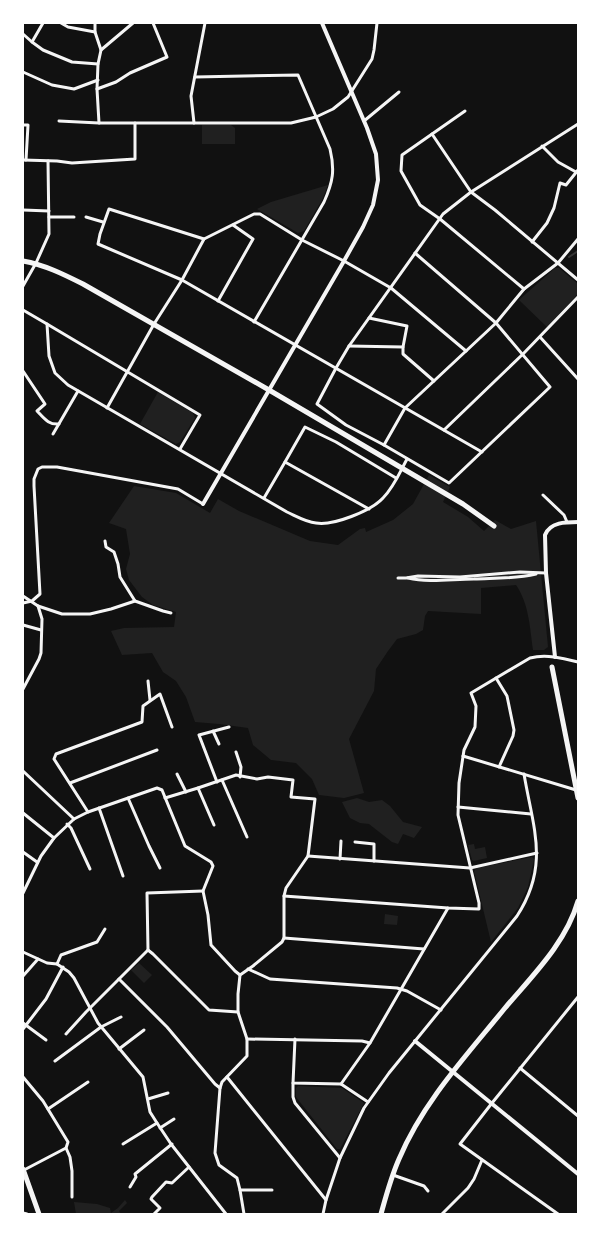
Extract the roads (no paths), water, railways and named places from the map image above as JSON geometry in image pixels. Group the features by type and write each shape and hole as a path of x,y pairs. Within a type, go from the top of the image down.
{"main road":[{"path":"23,261 36,263 63,274 154,324 463,504 494,526"},
{"path":"552,667 578,798"},
{"path":"381,1214 399,1159 415,1128 434,1097 453,1071 551,953 569,922 578,901"},
{"path":"23,1170 39,1214"}],"street":[{"path":"32,42 43,23"},
{"path":"61,23 68,27 95,32"},
{"path":"95,23 95,32 101,50 98,64 98,123"},
{"path":"101,50 133,23"},
{"path":"97,89 116,82 130,73 167,57 153,23"},
{"path":"194,123 191,96 205,23"},
{"path":"23,604 32,601 40,594 34,486 34,479 38,469 42,467 57,466 178,489 203,504 363,227 373,206 378,180 376,154 364,120 322,23"},
{"path":"59,120 98,123 291,123 316,118 333,109 348,98 352,92 372,59 377,23"},
{"path":"23,34 43,50 72,62 98,64"},
{"path":"24,72 52,85 74,89 98,80"},
{"path":"195,77 298,75 330,149 333,161 333,174 330,188 324,202 254,322"},
{"path":"364,120 399,92"},
{"path":"465,111 402,155 401,171 420,204 524,290"},
{"path":"23,124 28,125 25,160 72,163 135,160 135,123"},
{"path":"415,253 496,323 550,387 449,483 346,425 317,404 349,346 391,288 415,253 443,214 471,192 578,124"},
{"path":"432,134 471,192 495,210 578,280"},
{"path":"532,242 547,223 554,208 560,182 566,185 577,171 558,162 542,146"},
{"path":"23,286 36,263 49,234 48,161"},
{"path":"204,239 109,209 103,222 98,244 182,280 482,452"},
{"path":"23,210 49,211"},
{"path":"107,408 154,324 182,280 204,239 254,214 260,214 302,240 344,261 391,288 466,351"},
{"path":"49,217 74,217"},
{"path":"86,218 103,222"},
{"path":"218,301 252,239 233,225"},
{"path":"384,446 406,408 496,323 524,290 558,262 578,239"},
{"path":"444,430 523,354 578,297"},
{"path":"23,310 200,415 180,449"},
{"path":"369,318 407,326 403,354 434,381"},
{"path":"47,324 49,356 55,373 68,385 299,518 317,524 332,522 369,509 384,498 407,459"},
{"path":"540,337 578,379"},
{"path":"349,346 403,347"},
{"path":"23,371 45,404 37,411 48,423 53,425 59,424"},
{"path":"53,434 78,391"},
{"path":"264,498 305,427 336,442 396,478"},
{"path":"285,462 369,509"},
{"path":"543,495 564,515 567,522"},
{"path":"555,657 546,573 545,539 547,532 553,526 567,522 578,522"},
{"path":"105,541 106,546 114,552 120,577 135,600 171,613"},
{"path":"398,578 406,578 417,581 444,581 522,578 546,573"},
{"path":"23,596 38,606 62,614 90,614 111,609 135,600"},
{"path":"23,689 41,653 42,619 38,606"},
{"path":"23,625 41,630"},
{"path":"284,896 479,909 479,903 459,823 458,807 462,756 475,727 476,706 471,693 530,658 541,656 555,657 578,662"},
{"path":"496,678 507,696 514,730 513,736 499,767"},
{"path":"148,682 150,700"},
{"path":"88,812 54,759 56,754 142,722 144,706 160,694 172,727"},
{"path":"217,782 199,735 228,727"},
{"path":"213,731 218,744"},
{"path":"70,783 157,750"},
{"path":"236,752 241,767 240,777"},
{"path":"462,756 577,790"},
{"path":"23,772 74,819"},
{"path":"178,774 186,792"},
{"path":"323,1214 340,1158 368,1102 389,1073 520,911 532,887 537,864 536,835 524,774"},
{"path":"165,798 236,776 257,779 268,777 293,780 291,797 315,799 308,856 286,888 284,896 284,938 282,942 240,975 238,1012 247,1039 247,1056 222,1082 220,1088 215,1154 219,1165 237,1178 244,1214"},
{"path":"222,780 247,837"},
{"path":"23,893 37,862 54,838 67,824 88,812 158,788 162,790 185,846 211,862 213,866 203,891 208,915 211,945 240,975"},
{"path":"198,788 214,825"},
{"path":"128,798 160,868"},
{"path":"458,807 531,814"},
{"path":"99,808 123,876"},
{"path":"23,813 54,838"},
{"path":"67,824 71,828 90,869"},
{"path":"340,859 341,841"},
{"path":"355,842 374,844 374,861"},
{"path":"23,852 37,862"},
{"path":"308,856 470,868 537,853"},
{"path":"66,1034 90,1007 148,950 147,893 203,891"},
{"path":"341,1084 370,1043 448,908"},
{"path":"57,964 61,955 97,942 105,929"},
{"path":"284,938 424,949"},
{"path":"148,950 209,1010 238,1012"},
{"path":"23,952 47,963 57,964 70,972 101,1027 143,1077 150,1112 157,1124 226,1214"},
{"path":"23,976 38,959"},
{"path":"23,1029 24,1024 46,999 63,967"},
{"path":"248,969 270,979 402,989 441,1010"},
{"path":"119,979 167,1027 220,1088"},
{"path":"558,1214 460,1144 578,997"},
{"path":"55,1060 101,1027 121,1017"},
{"path":"24,1024 46,1040"},
{"path":"120,1049 144,1030"},
{"path":"247,1039 362,1041 370,1043"},
{"path":"295,1039 293,1083 293,1097 295,1103 340,1158"},
{"path":"415,1041 578,1174"},
{"path":"520,1068 578,1116"},
{"path":"23,1077 38,1094 68,1142 66,1148 70,1157 72,1171 72,1197"},
{"path":"227,1077 326,1200"},
{"path":"48,1109 88,1082"},
{"path":"293,1083 341,1084 368,1102"},
{"path":"148,1099 168,1093"},
{"path":"160,1128 174,1119"},
{"path":"123,1144 157,1124"},
{"path":"130,1187 136,1177 135,1174 172,1144"},
{"path":"23,1170 66,1148"},
{"path":"442,1214 468,1188 474,1179 482,1160"},
{"path":"154,1214 160,1208 151,1199 152,1197 166,1182 172,1183 189,1167"},
{"path":"393,1175 424,1186 428,1191"},
{"path":"240,1190 272,1190"},
{"path":"23,1213 27,1214"}],"waterway":[{"path":"569,257 578,251"}]}
